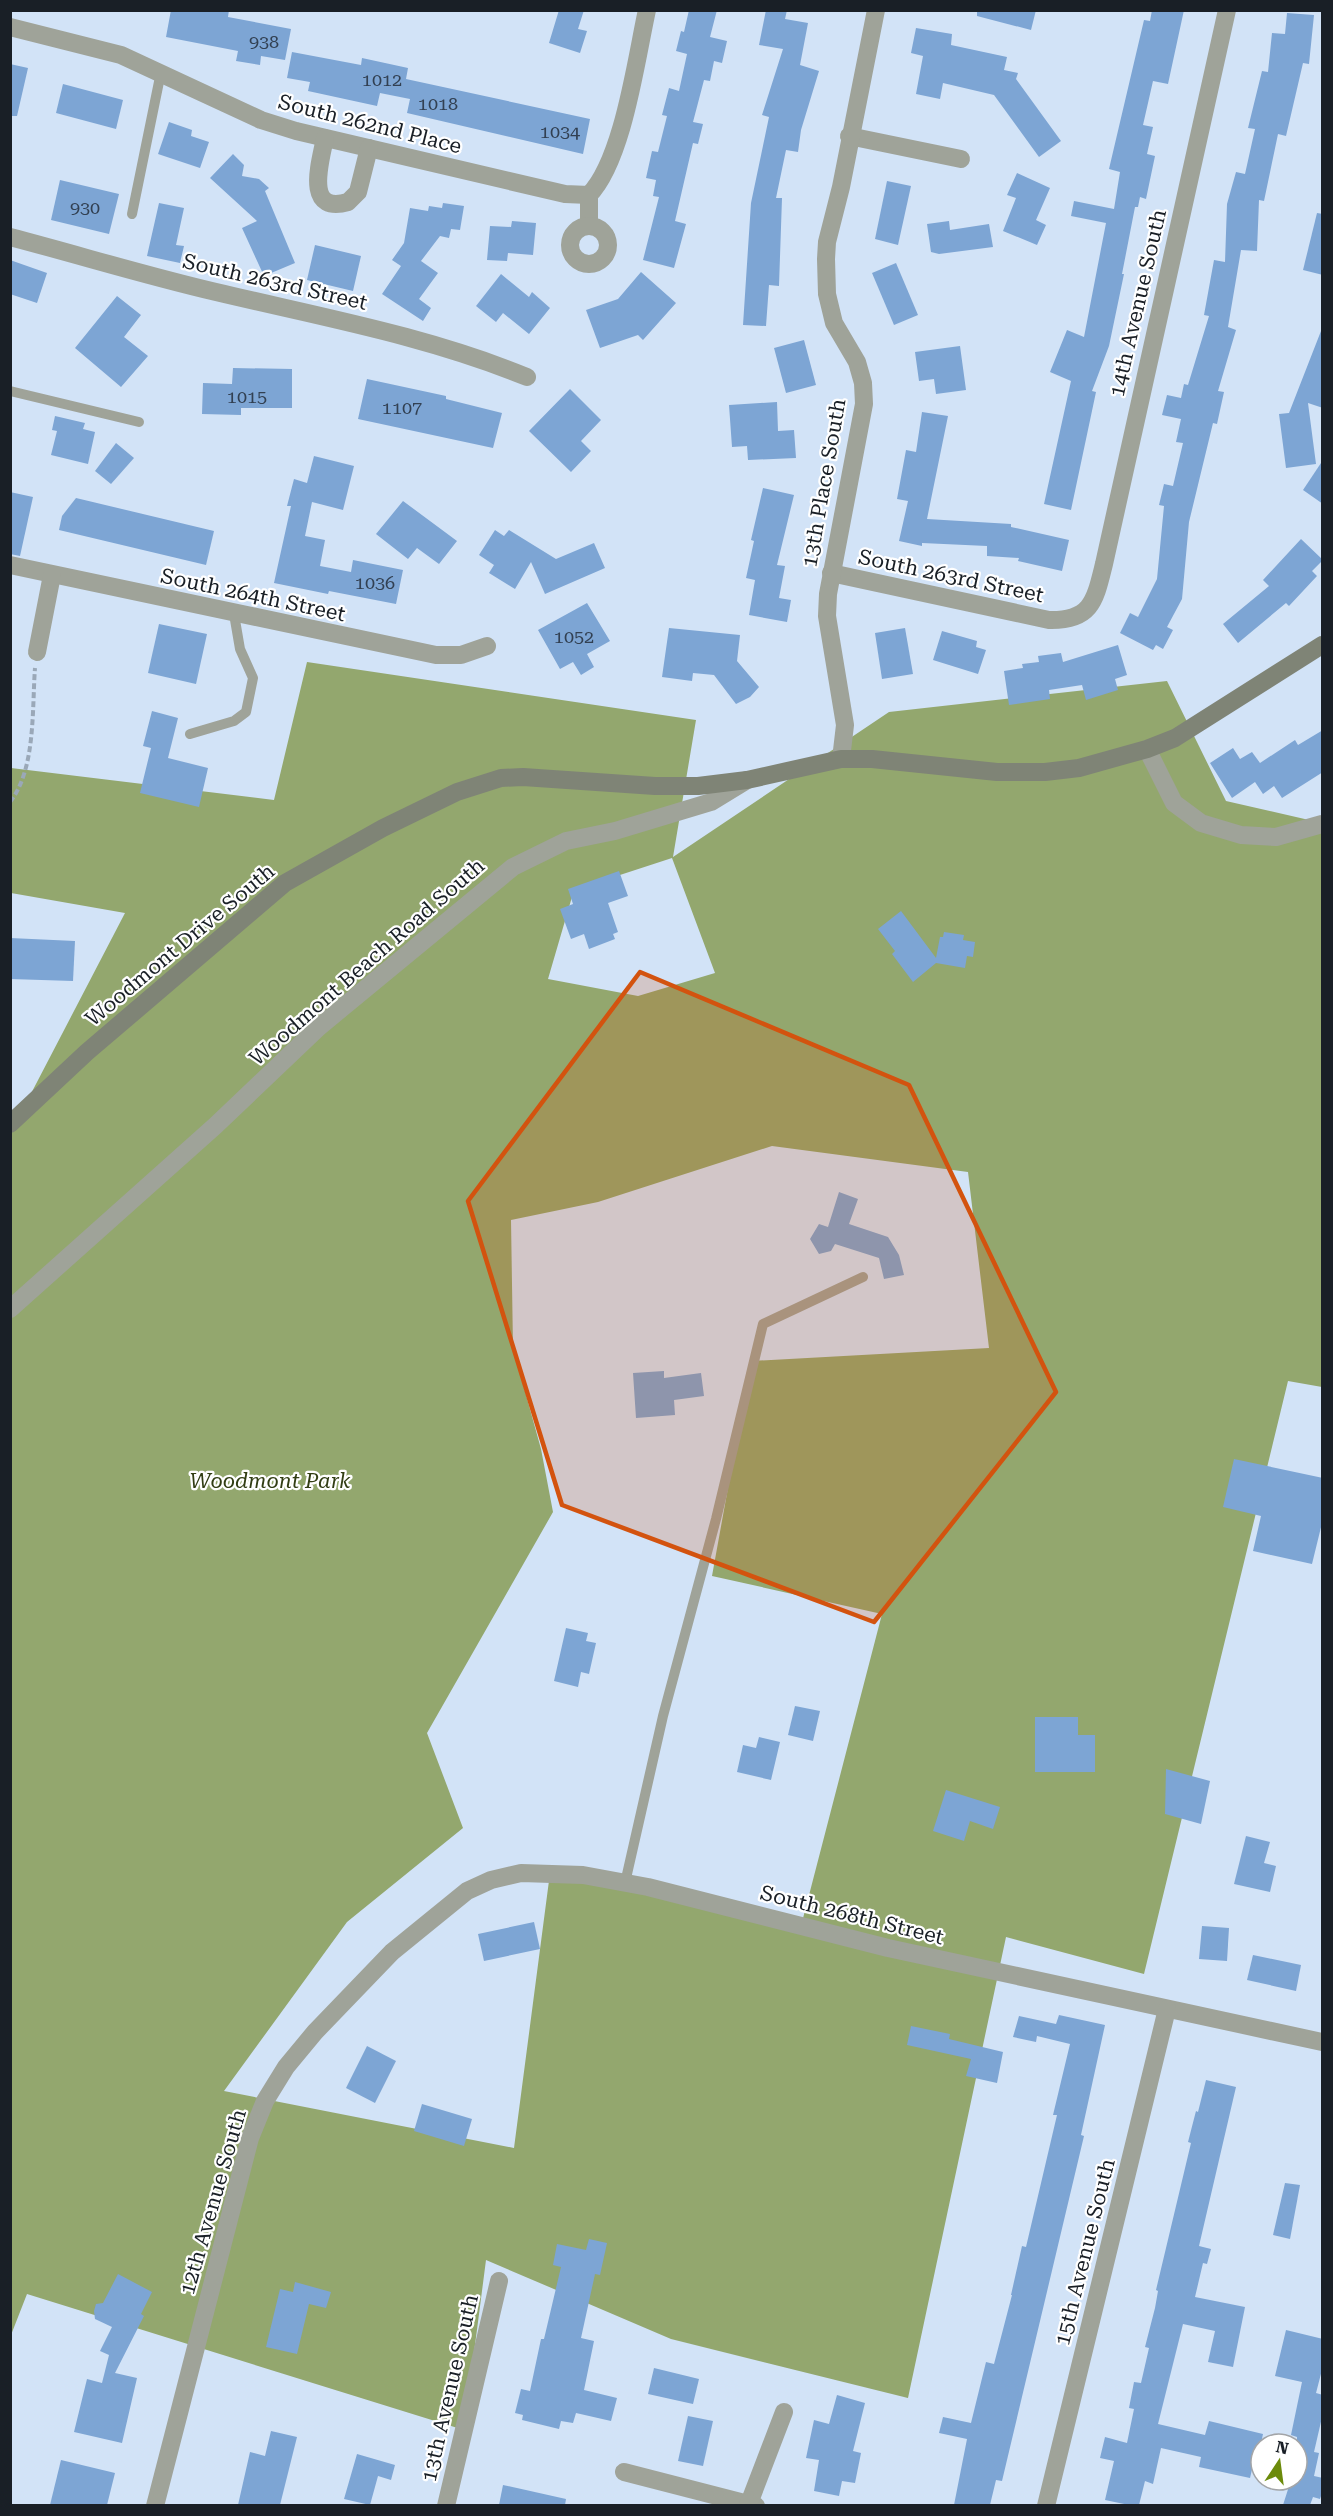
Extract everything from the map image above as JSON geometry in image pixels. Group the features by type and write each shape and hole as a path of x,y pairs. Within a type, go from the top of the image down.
{"main road":[{"name":"Woodmont Drive South","path":"10,1124 96,1044 285,884 383,828 447,797 501,778 523,777 655,786 698,786 747,780 841,759 872,759 997,772 1045,772 1079,768 1147,749 1175,738 1201,724 1323,645"}],"street":[{"path":"589,226 589,195 597,186 611,159 647,10"},
{"name":"13th Place South","path":"841,759 845,725 826,616 831,573 864,404 863,383 857,362 834,323 826,278 827,242 841,187 849,135 876,10"},
{"name":"14th Avenue South","path":"1092,604 1104,564 1227,10"},
{"name":"South 262nd Place","path":"10,27 121,55 261,120 325,138 565,194 589,195"},
{"path":"849,135 961,159"},
{"path":"325,138 317,185 322,197 334,204 348,202 358,192 369,148"},
{"name":"South 263rd Street","path":"10,237 163,280 392,333 494,364 527,377"},
{"name":"South 264th Street","path":"10,566 436,656 460,655 487,645"},
{"name":"South 263rd Street","path":"831,573 1049,620 1073,618 1085,612 1092,604"},
{"path":"37,652 52,575"},
{"path":"1147,749 1174,803 1201,823 1241,835 1276,837 1323,824"},
{"name":"Woodmont Beach Road South","path":"10,1309 215,1126 319,1028 513,867 566,841 615,831 711,802 747,780"},
{"name":"South 268th Street","path":"392,1952 467,1891 491,1880 521,1873 583,1875 626,1883 888,1948 1323,2042"},
{"name":"12th Avenue South","path":"155,2505 256,2120 286,2067 315,2032 392,1952"},
{"name":"15th Avenue South","path":"1046,2505 1167,2009"},
{"name":"13th Avenue South","path":"446,2505 499,2281"},
{"path":"624,2472 751,2505 784,2412"}],"lane":[{"path":"132,214 161,72"},
{"path":"10,392 139,422"},
{"path":"190,734 234,721 246,712 253,678 240,648 234,614"},
{"path":"626,1883 663,1716 716,1519 764,1324 863,1277"}],"path":[{"path":"10,802 24,776 26,765 37,652"}],"highlighted area":[{"path":"640,972 909,1085 1056,1392 874,1622 562,1505 468,1201"}],"green space":[{"name":"Woodmont Park","path":"307,662 696,720 673,857 889,712 1167,681 1226,801 1322,823 1322,1387 1288,1381 1144,1974 1006,1937 908,2398 671,2339 486,2260 464,2430 27,2294 11,2335 11,1132 125,913 11,893 11,768 274,800","holes":["672,858 715,973 638,996 548,979 574,890","772,1146 968,1172 989,1348 751,1361 712,1576 882,1614 801,1926 550,1873 514,2148 224,2091 347,1922 463,1828 427,1733 553,1512 541,1449 513,1348 511,1220 598,1202"]}],"building":[{"path":"171,10 229,10 228,17 291,29 285,60 261,56 260,65 236,61 238,51 166,37"},
{"path":"559,10 584,10 578,29 587,31 580,53 549,43"},
{"path":"689,10 717,10 710,37 727,41 722,63 714,61 710,81 704,80 693,122 703,124 698,144 693,143 675,221 686,224 674,268 643,260 659,197 653,196 656,180 646,178 652,151 658,152 667,116 662,115 669,88 679,91 687,54 676,51 681,31 684,32"},
{"path":"766,10 787,10 785,19 808,23 800,65 819,71 801,130 798,152 786,150 776,198 782,198 779,286 769,285 766,326 743,325 751,203 769,117 762,115 783,49 759,45"},
{"path":"977,10 1036,10 1031,30 977,16"},
{"path":"1152,10 1184,10 1168,84 1153,81 1143,125 1153,127 1147,154 1155,156 1146,199 1140,197 1138,207 1135,207 1109,346 1092,391 1096,392 1071,510 1044,504 1071,381 1050,372 1067,330 1084,337 1106,223 1071,216 1074,201 1114,209 1120,172 1109,169 1144,20 1150,21"},
{"path":"1287,13 1314,15 1309,64 1303,63 1286,136 1278,134 1264,201 1259,200 1257,251 1241,250 1228,327 1236,330 1218,391 1224,392 1217,424 1213,423 1189,522 1182,599 1167,627 1173,630 1163,649 1156,645 1153,650 1120,633 1130,613 1138,617 1157,579 1164,506 1159,505 1164,484 1173,486 1183,443 1176,442 1181,419 1162,415 1167,395 1181,398 1184,384 1188,385 1209,316 1204,315 1214,260 1225,262 1227,204 1236,172 1245,174 1255,129 1248,128 1262,71 1268,72 1272,33 1285,34"},
{"path":"916,28 952,34 951,45 1007,57 1004,70 1018,73 1016,79 1061,141 1039,157 994,95 943,83 940,99 916,94 923,56 911,53"},
{"path":"292,52 361,65 362,58 408,68 406,79 590,119 583,154 407,113 410,99 380,93 377,106 308,91 310,82 287,78"},
{"path":"10,64 28,68 17,116 10,116"},
{"path":"63,84 123,100 116,129 56,113"},
{"path":"169,122 192,130 191,136 209,142 200,168 158,154"},
{"path":"233,154 244,165 242,176 259,179 269,188 265,191 295,263 264,276 242,228 257,221 210,178"},
{"path":"1017,173 1050,188 1036,220 1046,225 1037,245 1003,231 1016,198 1007,195"},
{"path":"60,180 119,194 109,234 51,220"},
{"path":"887,181 911,186 898,245 875,239"},
{"path":"159,203 184,208 176,245 184,246 180,263 147,256"},
{"path":"443,203 464,206 460,230 451,229 449,238 440,236 421,261 438,273 419,299 431,308 423,321 382,294 401,266 392,260 404,243 410,208 428,211 429,206 442,208"},
{"path":"1317,213 1323,214 1323,275 1303,270"},
{"path":"512,221 536,223 533,255 508,253 507,261 487,260 490,226 511,227"},
{"path":"949,221 950,230 989,224 993,247 939,254 931,252 927,224"},
{"path":"315,245 361,256 353,291 307,280"},
{"path":"10,260 47,273 37,303 10,294"},
{"path":"896,263 918,315 894,325 872,273"},
{"path":"641,272 676,303 643,340 638,335 600,348 586,310 618,299"},
{"path":"501,274 529,297 532,292 550,308 529,334 503,313 496,322 476,306"},
{"path":"117,296 141,315 124,337 148,356 121,387 75,348"},
{"path":"1321,331 1323,408 1308,403 1316,464 1286,468 1279,414 1289,413"},
{"path":"804,340 816,385 786,393 774,348"},
{"path":"960,346 966,390 936,394 934,379 919,381 915,352"},
{"path":"233,368 292,369 292,408 241,408 241,415 202,414 203,383 232,384"},
{"path":"367,379 446,396 446,399 502,413 493,448 358,419"},
{"path":"570,389 601,420 581,441 591,451 571,472 529,431"},
{"path":"777,402 778,431 794,430 796,458 748,460 747,446 732,447 729,405"},
{"path":"922,412 948,416 927,519 1011,524 1011,527 1069,540 1062,571 1018,561 1019,558 987,556 987,546 922,543 922,546 899,541 908,501 897,499 906,450 916,452"},
{"path":"55,416 85,423 83,429 95,432 88,464 51,455 57,431 52,430"},
{"path":"116,443 134,458 111,484 95,471"},
{"path":"314,456 354,466 343,510 312,502 305,536 325,540 320,566 351,572 353,560 403,570 396,604 274,583 291,506 287,506 294,479 307,483"},
{"path":"1323,460 1323,504 1303,490"},
{"path":"763,488 794,495 777,565 785,566 779,598 791,600 787,622 749,615 755,580 746,578 754,541 751,540"},
{"path":"10,492 33,497 20,556 10,554"},
{"path":"76,498 214,531 206,565 59,530 62,516"},
{"path":"403,501 457,541 439,564 417,548 408,559 376,534"},
{"path":"495,530 504,536 509,530 556,559 594,543 605,568 545,594 531,562 515,589 489,573 494,565 479,555"},
{"path":"1301,539 1323,560 1312,571 1317,576 1289,606 1286,603 1238,643 1223,624 1269,586 1263,580"},
{"path":"587,603 610,641 587,654 594,667 581,675 573,662 560,669 538,630"},
{"path":"159,624 207,634 196,684 148,673"},
{"path":"669,628 740,635 737,661 759,687 750,697 736,704 714,675 693,673 692,681 662,677"},
{"path":"905,628 913,674 882,679 875,633"},
{"path":"942,631 977,641 976,647 986,650 978,674 933,660"},
{"path":"1118,645 1127,675 1115,679 1118,690 1086,700 1082,685 1049,690 1050,699 1009,705 1004,671 1023,668 1022,664 1039,662 1038,656 1061,653 1063,662"},
{"path":"152,711 178,718 168,758 208,768 199,807 140,793 151,748 143,746"},
{"path":"1323,730 1323,772 1282,798 1274,786 1263,794 1255,782 1232,798 1210,763 1233,748 1240,759 1252,752 1260,763 1295,740 1298,745"},
{"path":"619,871 628,896 608,903 618,932 613,934 615,939 589,949 584,934 571,939 560,909 573,904 568,889"},
{"path":"901,911 936,958 940,937 943,937 944,932 964,935 963,940 975,942 973,957 967,956 965,968 936,963 913,982 892,954 895,951 878,929"},
{"path":"10,938 75,941 73,981 10,979"},
{"path":"839,1192 858,1199 849,1224 888,1237 899,1255 904,1275 884,1279 879,1258 835,1244 831,1251 819,1254 810,1239 819,1224 828,1227"},
{"path":"664,1371 664,1378 701,1373 704,1396 674,1400 675,1415 636,1418 633,1373"},
{"path":"1234,1459 1323,1478 1323,1519 1312,1564 1253,1551 1261,1516 1223,1507"},
{"path":"566,1628 588,1633 586,1641 596,1643 589,1674 581,1672 578,1687 554,1681"},
{"path":"795,1706 820,1711 813,1741 788,1735"},
{"path":"1035,1717 1078,1717 1078,1735 1095,1735 1095,1772 1035,1772"},
{"path":"759,1737 780,1742 771,1780 737,1772 743,1745 756,1748"},
{"path":"1166,1769 1210,1781 1201,1824 1165,1814"},
{"path":"946,1790 1000,1807 993,1829 970,1821 964,1841 933,1831"},
{"path":"1246,1836 1270,1842 1264,1863 1276,1866 1270,1892 1234,1884"},
{"path":"534,1922 540,1949 484,1961 478,1934"},
{"path":"1202,1926 1229,1928 1227,1961 1199,1959"},
{"path":"1253,1955 1301,1965 1296,1991 1247,1980"},
{"path":"1059,2015 1105,2025 1081,2135 1084,2136 1002,2481 996,2480 990,2505 954,2505 967,2439 939,2433 943,2417 971,2423 986,2362 994,2364 1022,2246 1026,2247 1057,2115 1053,2115 1070,2044 1037,2036 1036,2042 1013,2037 1019,2016 1056,2024"},
{"path":"911,2026 950,2034 949,2039 1003,2052 997,2083 966,2076 971,2059 907,2045"},
{"path":"367,2046 396,2061 375,2103 346,2088"},
{"path":"1206,2080 1236,2087 1199,2246 1211,2249 1207,2264 1203,2263 1195,2297 1245,2307 1233,2367 1208,2362 1215,2331 1183,2324 1158,2424 1205,2435 1209,2421 1255,2432 1249,2432 1249,2478 1199,2467 1201,2457 1161,2448 1153,2484 1145,2481 1139,2505 1129,2505 1105,2500 1114,2461 1100,2458 1105,2437 1127,2443 1134,2409 1129,2408 1134,2382 1141,2383 1149,2348 1145,2347 1155,2308 1158,2291 1156,2290 1191,2143 1188,2142 1196,2111 1198,2112"},
{"path":"422,2104 472,2119 464,2146 414,2131"},
{"path":"1285,2183 1300,2185 1290,2239 1273,2235"},
{"path":"589,2239 607,2243 600,2275 595,2274 581,2338 594,2341 584,2390 617,2398 611,2421 576,2413 573,2423 561,2421 559,2429 522,2420 523,2415 515,2413 521,2389 530,2391 541,2339 544,2339 561,2267 553,2265 557,2244 586,2250"},
{"path":"118,2274 152,2292 141,2314 144,2316 115,2373 137,2378 122,2443 74,2432 87,2379 102,2383 109,2355 100,2351 112,2327 95,2319 94,2311 96,2304 103,2303"},
{"path":"295,2282 331,2292 326,2308 309,2304 297,2354 266,2347 280,2289 293,2292"},
{"path":"1286,2330 1323,2339 1323,2366 1316,2393 1323,2395 1323,2413 1314,2452 1319,2453 1314,2476 1323,2478 1323,2490 1320,2499 1313,2497 1310,2505 1283,2505 1287,2492 1309,2492 1309,2432 1292,2432 1302,2382 1275,2376"},
{"path":"654,2368 699,2379 693,2404 648,2394"},
{"path":"837,2395 865,2403 853,2451 861,2453 855,2483 842,2481 839,2496 814,2491 819,2460 806,2458 814,2420 829,2424"},
{"path":"688,2416 713,2421 703,2466 678,2461"},
{"path":"271,2431 297,2437 280,2505 238,2505 250,2452 265,2456"},
{"path":"357,2454 395,2465 391,2480 378,2476 370,2505 344,2499"},
{"path":"61,2460 115,2473 107,2505 50,2505"},
{"path":"503,2485 566,2499 565,2505 499,2505"}]}
